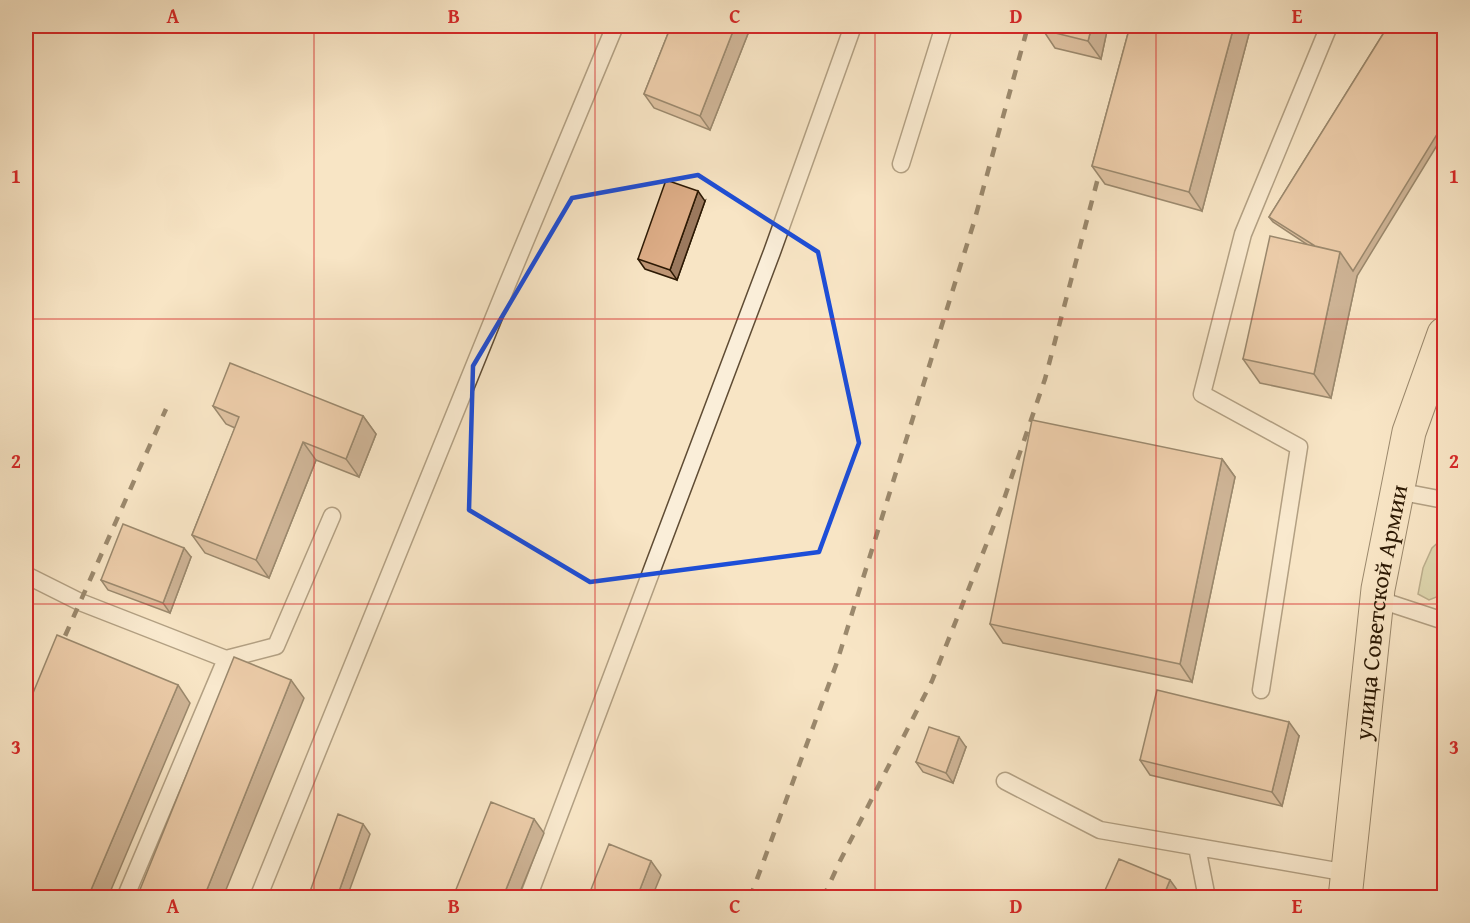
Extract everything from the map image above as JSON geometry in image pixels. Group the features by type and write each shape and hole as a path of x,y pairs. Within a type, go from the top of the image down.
{"main road":[{"name":"улица Советской Армии","path":"1346,885 1377,599 1409,432 1441,355"}],"lane":[{"path":"258,897 615,26"},
{"path":"528,897 772,252 853,26"},
{"path":"902,164 944,26"},
{"path":"1261,690 1299,447 1202,394 1244,234 1329,26"},
{"path":"1397,491 1444,500"},
{"path":"26,575 80,602 226,659 276,646 332,516"},
{"path":"1377,599 1444,621"},
{"path":"125,897 226,659"},
{"path":"1005,781 1100,830 1197,847 1346,885"},
{"path":"1197,847 1207,897"}],"highlighted area":[{"path":"698,175 818,252 859,443 819,552 590,582 469,510 473,366 572,198"}],"green space":[{"path":"1444,537 1444,594 1429,600 1418,594 1423,568 1432,548"}],"building":[{"path":"671,26 735,26 700,116 644,94"},
{"path":"1044,26 1092,26 1088,41 1043,30"},
{"path":"1130,26 1234,26 1189,192 1092,166"},
{"path":"1388,26 1444,26 1444,123 1353,271 1340,252 1315,246 1269,217"},
{"path":"666,180 698,191 670,270 638,259"},
{"path":"1270,236 1340,252 1314,374 1243,359"},
{"path":"230,363 363,416 346,459 303,442 256,560 192,535 239,417 213,406"},
{"path":"1032,420 1222,459 1180,664 990,624"},
{"path":"123,524 184,548 163,603 101,580"},
{"path":"57,635 178,685 88,897 26,897 26,710"},
{"path":"234,657 291,680 204,897 137,897"},
{"path":"1157,690 1289,722 1272,792 1140,760"},
{"path":"929,727 959,737 946,773 916,762"},
{"path":"491,802 534,819 503,897 453,897"},
{"path":"338,814 363,824 337,897 308,897"},
{"path":"609,844 651,861 637,897 588,897"},
{"path":"1119,859 1170,880 1163,897 1102,897"}],"railway":[{"path":"750,898 836,665 974,222 1028,26"},
{"path":"823,898 932,681 1002,505 1045,379 1103,159"},
{"path":"57,654 166,409"}]}
